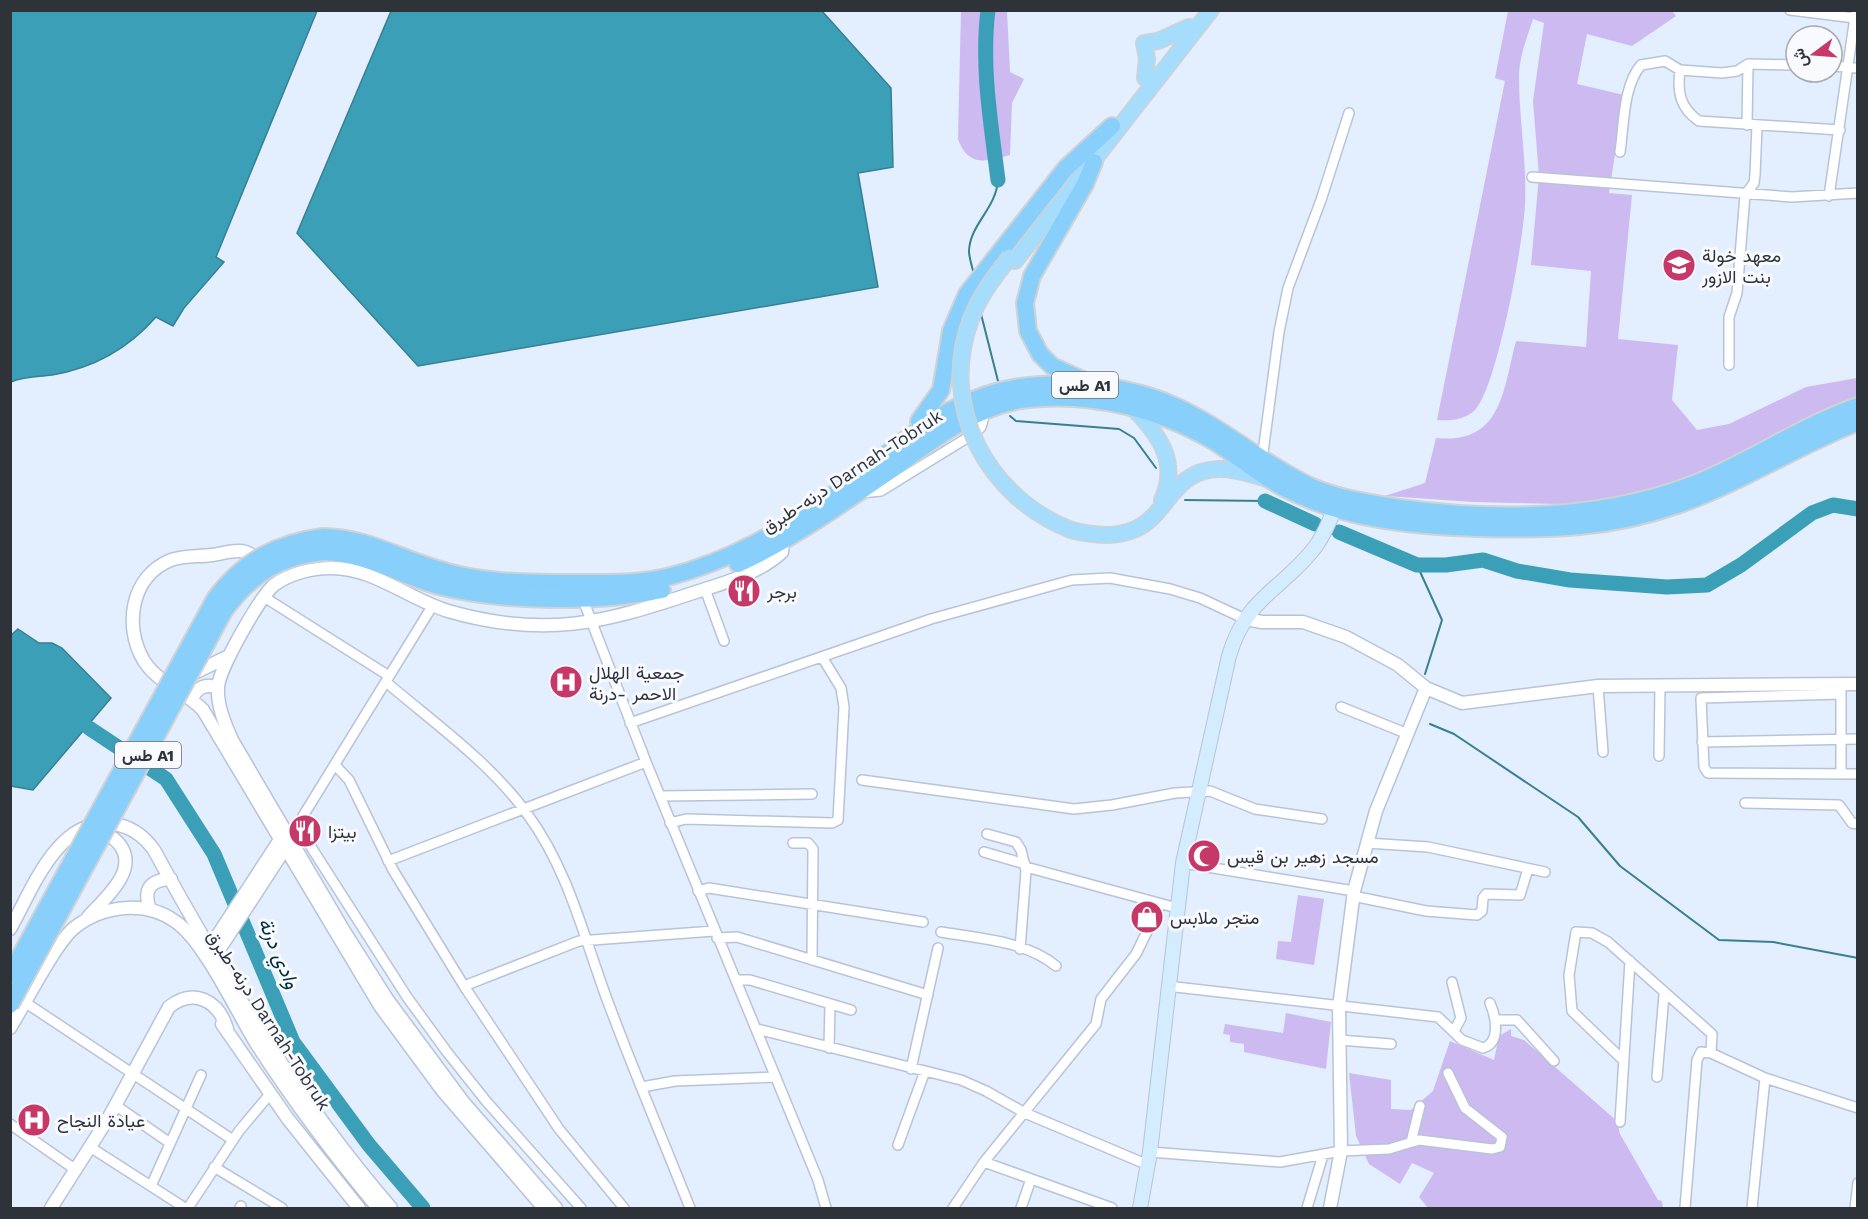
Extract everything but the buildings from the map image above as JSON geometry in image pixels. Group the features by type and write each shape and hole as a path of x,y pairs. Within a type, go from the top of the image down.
{"highway":[{"path":"903,441 932,406 941,390 951,331 967,294 990,261 1066,168 1112,126"},
{"path":"1094,162 1085,184 1032,276 1026,294 1025,312 1031,339 1046,360 1052,366 1096,386"},
{"name":"درنه-طبرق Darnah-Tobruk","path":"10,975 215,599 237,574 260,556 294,541 324,544 372,544 431,568 501,582 652,581 706,565 768,537 832,496 946,411 995,392 1037,385 1123,389 1179,408 1262,460 1324,491 1386,506 1481,514 1582,512 1633,503 1697,483 1799,430 1857,406"},
{"name":"درنه-طبرق Darnah-Tobruk","path":"18,1004 224,611 243,587 266,569 324,544 426,582 468,592 528,597 582,597 667,589 732,566 783,542 955,426 986,410 1026,399 1075,399 1131,406 1158,414 1195,431 1269,479 1335,509 1376,518 1440,526 1540,530 1602,524 1653,513 1702,496 1857,422"}],"main road":[{"path":"1203,10 1145,78 1112,126 1012,259 988,297 973,334 967,374 972,413 987,453 1013,487 1035,505 1072,527 1107,536 1134,531 1155,517 1179,485 1197,475 1216,469 1237,470 1269,479"},
{"path":"1012,259 1094,162 1151,84 1211,10"},
{"path":"1145,78 1144,43 1158,41 1189,27"},
{"path":"1072,527 1101,530 1128,528 1148,517 1163,499 1169,480 1164,448 1154,429 1131,406"},
{"path":"1140,1209 1149,1159 1167,986 1183,863 1229,656 1249,614 1316,547 1335,509"}],"street":[{"path":"1790,10 1856,14 1853,68 1829,196"},
{"path":"1620,152 1627,102 1635,72 1641,65 1655,61 1665,62 1680,70 1731,72 1748,64 1784,65"},
{"path":"1729,365 1729,316 1737,293 1745,195 1755,175 1748,64"},
{"path":"1680,70 1679,97 1692,116 1699,121 1840,130"},
{"path":"1262,460 1279,332 1288,288 1322,200 1349,113"},
{"path":"1532,177 1745,195 1829,196 1857,193"},
{"path":"556,1209 464,1102 412,1034 283,844 232,740 219,701 220,674 264,597 274,585 310,570 347,569 384,581 433,605 510,625 540,627 592,623 639,611 705,589 769,562 782,552 783,542"},
{"path":"264,597 266,578 262,566 254,556 244,550 178,558 156,569 137,592 133,609 133,627 141,654 151,669 165,682 192,699 208,716 360,975 401,1036 461,1114 544,1209"},
{"path":"630,723 973,607 1042,587 1086,579 1116,579 1170,589 1267,622 1303,622 1346,636 1398,665 1426,688 1454,700 1471,702 1533,692 1598,686 1841,689"},
{"path":"705,589 724,641"},
{"path":"264,597 388,679 486,768 524,809 564,876 610,1009 690,1209"},
{"path":"582,597 670,823 757,1029 820,1187 826,1209"},
{"path":"433,605 305,814 301,823 302,831 387,967 440,1043 486,1101 582,1209"},
{"path":"165,682 198,673 231,655"},
{"path":"670,823 686,819 832,823 838,820 843,695 822,657"},
{"path":"1857,684 1841,689 1701,699 1704,767 1708,773 1857,774"},
{"path":"192,699 200,688 209,686 218,688"},
{"path":"1598,686 1603,752"},
{"path":"1659,756 1660,687"},
{"path":"1330,1209 1341,1151 1339,1007 1354,893 1376,811 1426,688"},
{"path":"1841,689 1841,773"},
{"path":"1341,707 1408,734"},
{"path":"1702,742 1857,739"},
{"path":"388,861 646,762"},
{"path":"335,765 349,780 388,861 464,986 559,1129 624,1209"},
{"path":"862,780 1074,809 1175,793 1215,792 1260,811 1322,819"},
{"path":"660,796 812,794"},
{"path":"1745,803 1839,805 1851,823 1857,824"},
{"path":"10,929 55,851 74,833 102,823 132,829 150,844 300,1092 342,1150 391,1209"},
{"path":"74,833 110,836 118,843 126,857 121,879 83,922"},
{"path":"987,834 1016,842 1025,865 1020,949"},
{"path":"793,843 808,843 813,849 812,960"},
{"path":"1367,843 1428,847 1545,872"},
{"path":"215,948 283,844"},
{"path":"984,852 1160,905 1177,908"},
{"path":"1183,863 1354,893 1426,911 1478,915 1482,911 1483,896 1486,894 1520,895 1528,869"},
{"path":"150,910 146,896 149,885 155,880 171,879"},
{"path":"698,891 709,888 923,922"},
{"path":"953,1209 984,1162 1096,1024 1101,999 1136,954 1160,905"},
{"name":"درنه-طبرق Darnah-Tobruk","path":"10,1028 18,1004 66,936 83,922 112,910 131,908 150,910 176,922 196,941 237,1012 287,1090 378,1209"},
{"path":"941,932 998,941 1045,958 1056,966"},
{"path":"1623,1060 1572,1011 1569,969 1575,932 1601,937 1710,1032 1713,1040 1711,1053"},
{"path":"464,986 587,939 716,934 737,937 928,994"},
{"path":"911,1069 938,948"},
{"path":"1620,1122 1630,961"},
{"path":"736,980 750,980 851,1010"},
{"path":"1452,982 1461,1018 1454,1031"},
{"path":"1167,986 1438,1017 1468,1044 1486,1048 1494,1039 1495,1020 1490,1003"},
{"path":"1657,1077 1664,994"},
{"path":"51,1209 115,1105 165,1017 182,1005 198,1003 209,1008 227,1029 270,1094 359,1209"},
{"path":"18,1004 133,1073 233,1140"},
{"path":"829,1048 830,1005"},
{"path":"1495,1020 1511,1018 1521,1022 1554,1061"},
{"path":"757,1029 961,1080 1025,1113 1149,1159 1280,1162 1341,1151 1384,1149 1422,1140 1496,1149 1502,1146 1501,1135 1462,1105 1448,1073"},
{"path":"1339,1040 1391,1044"},
{"path":"1685,1209 1697,1060 1701,1052 1711,1053 1765,1078 1857,1108"},
{"path":"898,1145 925,1071"},
{"path":"151,1186 201,1075"},
{"path":"642,1087 675,1081 776,1077"},
{"path":"1752,1209 1765,1078"},
{"path":"90,1147 186,1209 233,1140 270,1094"},
{"path":"115,1105 170,1143"},
{"path":"1411,1142 1420,1106"},
{"path":"10,1125 76,1170"},
{"path":"1307,1209 1323,1155"},
{"path":"984,1162 1112,1208"},
{"path":"214,1167 271,1206 282,1209"},
{"path":"1022,1209 1031,1179"},
{"path":"1855,1209 1857,1182"}],"shaded area":[{"path":"961,11 1007,11 1010,72 1024,79 1012,103 1010,155 979,160 967,154 958,139"},
{"path":"1508,11 1672,11 1676,16 1632,46 1587,34 1577,84 1624,95 1609,193 1632,195 1618,339 1678,345 1672,400 1697,430 1729,424 1806,387 1857,378 1857,399 1669,489 1605,501 1562,504 1474,502 1385,496 1425,483 1436,438 1458,438 1475,433 1487,423 1502,395 1516,341 1586,347 1591,271 1531,265 1539,176 1533,101 1544,23 1533,19 1519,70 1525,204 1520,248 1508,312 1492,373 1475,410 1457,419 1437,420 1505,81 1495,78"},
{"path":"1298,895 1324,899 1314,965 1276,959 1278,941 1291,942"},
{"path":"1286,1013 1331,1022 1326,1069 1244,1052 1244,1044 1230,1042 1230,1035 1223,1034 1225,1024 1283,1033"},
{"path":"1511,1029 1511,1036 1524,1040 1617,1121 1620,1134 1658,1200 1662,1201 1663,1208 1428,1208 1419,1197 1434,1173 1412,1163 1400,1184 1369,1164 1356,1136 1349,1073 1391,1080 1391,1109 1411,1110 1433,1091 1450,1041 1494,1060 1499,1036"}],"water":[{"path":"11,10 317,11 216,257 224,262 184,308 173,326 156,317 122,348 96,362 67,372 11,382"},
{"path":"391,11 822,11 891,88 893,167 858,173 878,287 418,366 297,233"},
{"path":"18,629 39,643 52,643 62,648 111,698 33,790 11,786 11,635"}],"waterway":[{"path":"988,10 986,74 998,180"},
{"path":"974,276 969,254 970,241 993,200 998,180"},
{"path":"981,314 998,381"},
{"path":"1010,416 1016,421 1119,429 1134,438 1156,468"},
{"path":"1185,500 1265,501"},
{"path":"1265,501 1315,524"},
{"path":"1339,532 1417,565 1446,565 1483,560 1517,571 1570,580 1667,587 1707,585 1741,565 1812,513 1833,505 1858,509"},
{"path":"1417,565 1442,620 1425,674"},
{"path":"1430,724 1454,734 1578,817 1620,866 1719,940 1773,942 1858,958"},
{"name":"وادي درنة","path":"89,728 166,779 214,854 293,1042 369,1145 423,1208"}],"place":[{"name":"معهد خولة بنت الازور","path":"1679,265"},
{"name":"برجر","path":"744,591"},
{"name":"جمعية الهلال الاحمر -درنة","path":"566,682"},
{"name":"بيتزا","path":"305,831"},
{"name":"مسجد زهير بن قيس","path":"1204,856"},
{"name":"متجر ملابس","path":"1147,917"},
{"name":"عيادة النجاح","path":"34,1120"}]}
